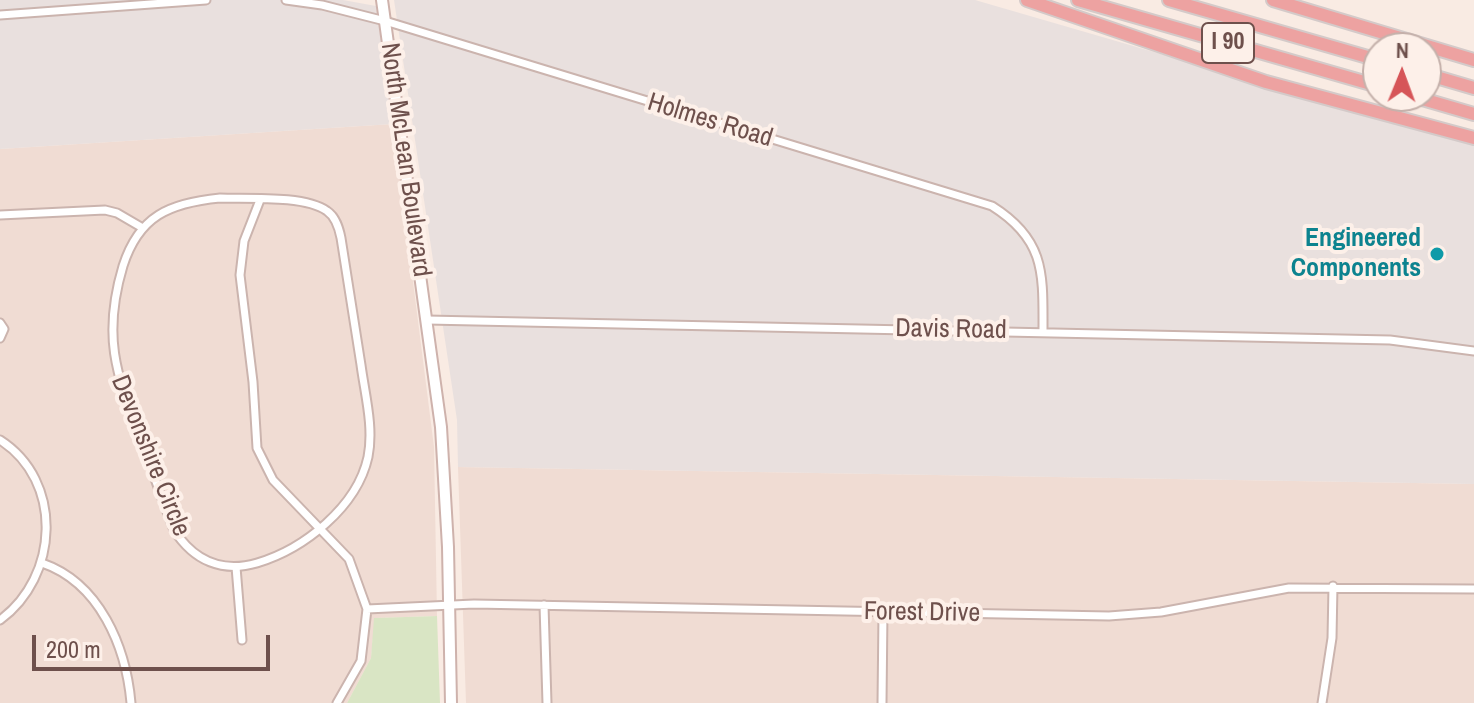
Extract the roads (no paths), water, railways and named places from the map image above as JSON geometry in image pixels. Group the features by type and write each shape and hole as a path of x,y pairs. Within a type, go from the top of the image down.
{"highway":[{"path":"1027,0 1157,48 1266,82 1474,138"},
{"name":"I 90","path":"1078,0 1362,81"},
{"name":"I 90","path":"1169,0 1362,55"},
{"path":"1273,0 1474,60"},
{"path":"1442,79 1474,88"},
{"path":"1442,105 1474,114"}],"main road":[{"name":"North McLean Boulevard","path":"382,0 427,320 447,498 448,605"},
{"path":"448,605 451,703"}],"street":[{"path":"0,15 206,0"},
{"name":"Holmes Road","path":"286,0 322,5 385,21 992,206 1017,224 1034,245 1043,280 1043,332"},
{"path":"260,200 244,241 240,267 253,382 254,435 266,471 354,567 367,609 361,661 337,703"},
{"path":"0,215 105,210 117,213 141,227 163,213 192,202 260,200 298,202 325,209 337,223 368,411 369,444 364,469 354,490 320,527 285,552 236,567 242,640"},
{"name":"Devonshire Circle","path":"141,227 127,255 115,295 111,326 115,369 174,530 189,551 201,559 236,567"},
{"name":"Davis Road","path":"427,320 1390,340 1474,351"},
{"path":"0,323 4,333 0,338"},
{"path":"0,440 23,459 42,496 46,533 42,563 20,602 0,620"},
{"path":"42,563 70,579 108,621 125,663 131,703"},
{"path":"1322,703 1332,638 1333,586"},
{"name":"Forest Drive","path":"367,609 544,605 1133,616 1277,589 1333,586 1474,589"},
{"path":"544,605 547,703"},
{"path":"882,703 883,612"}],"place":[{"name":"Engineered Components","path":"1437,254"}]}
